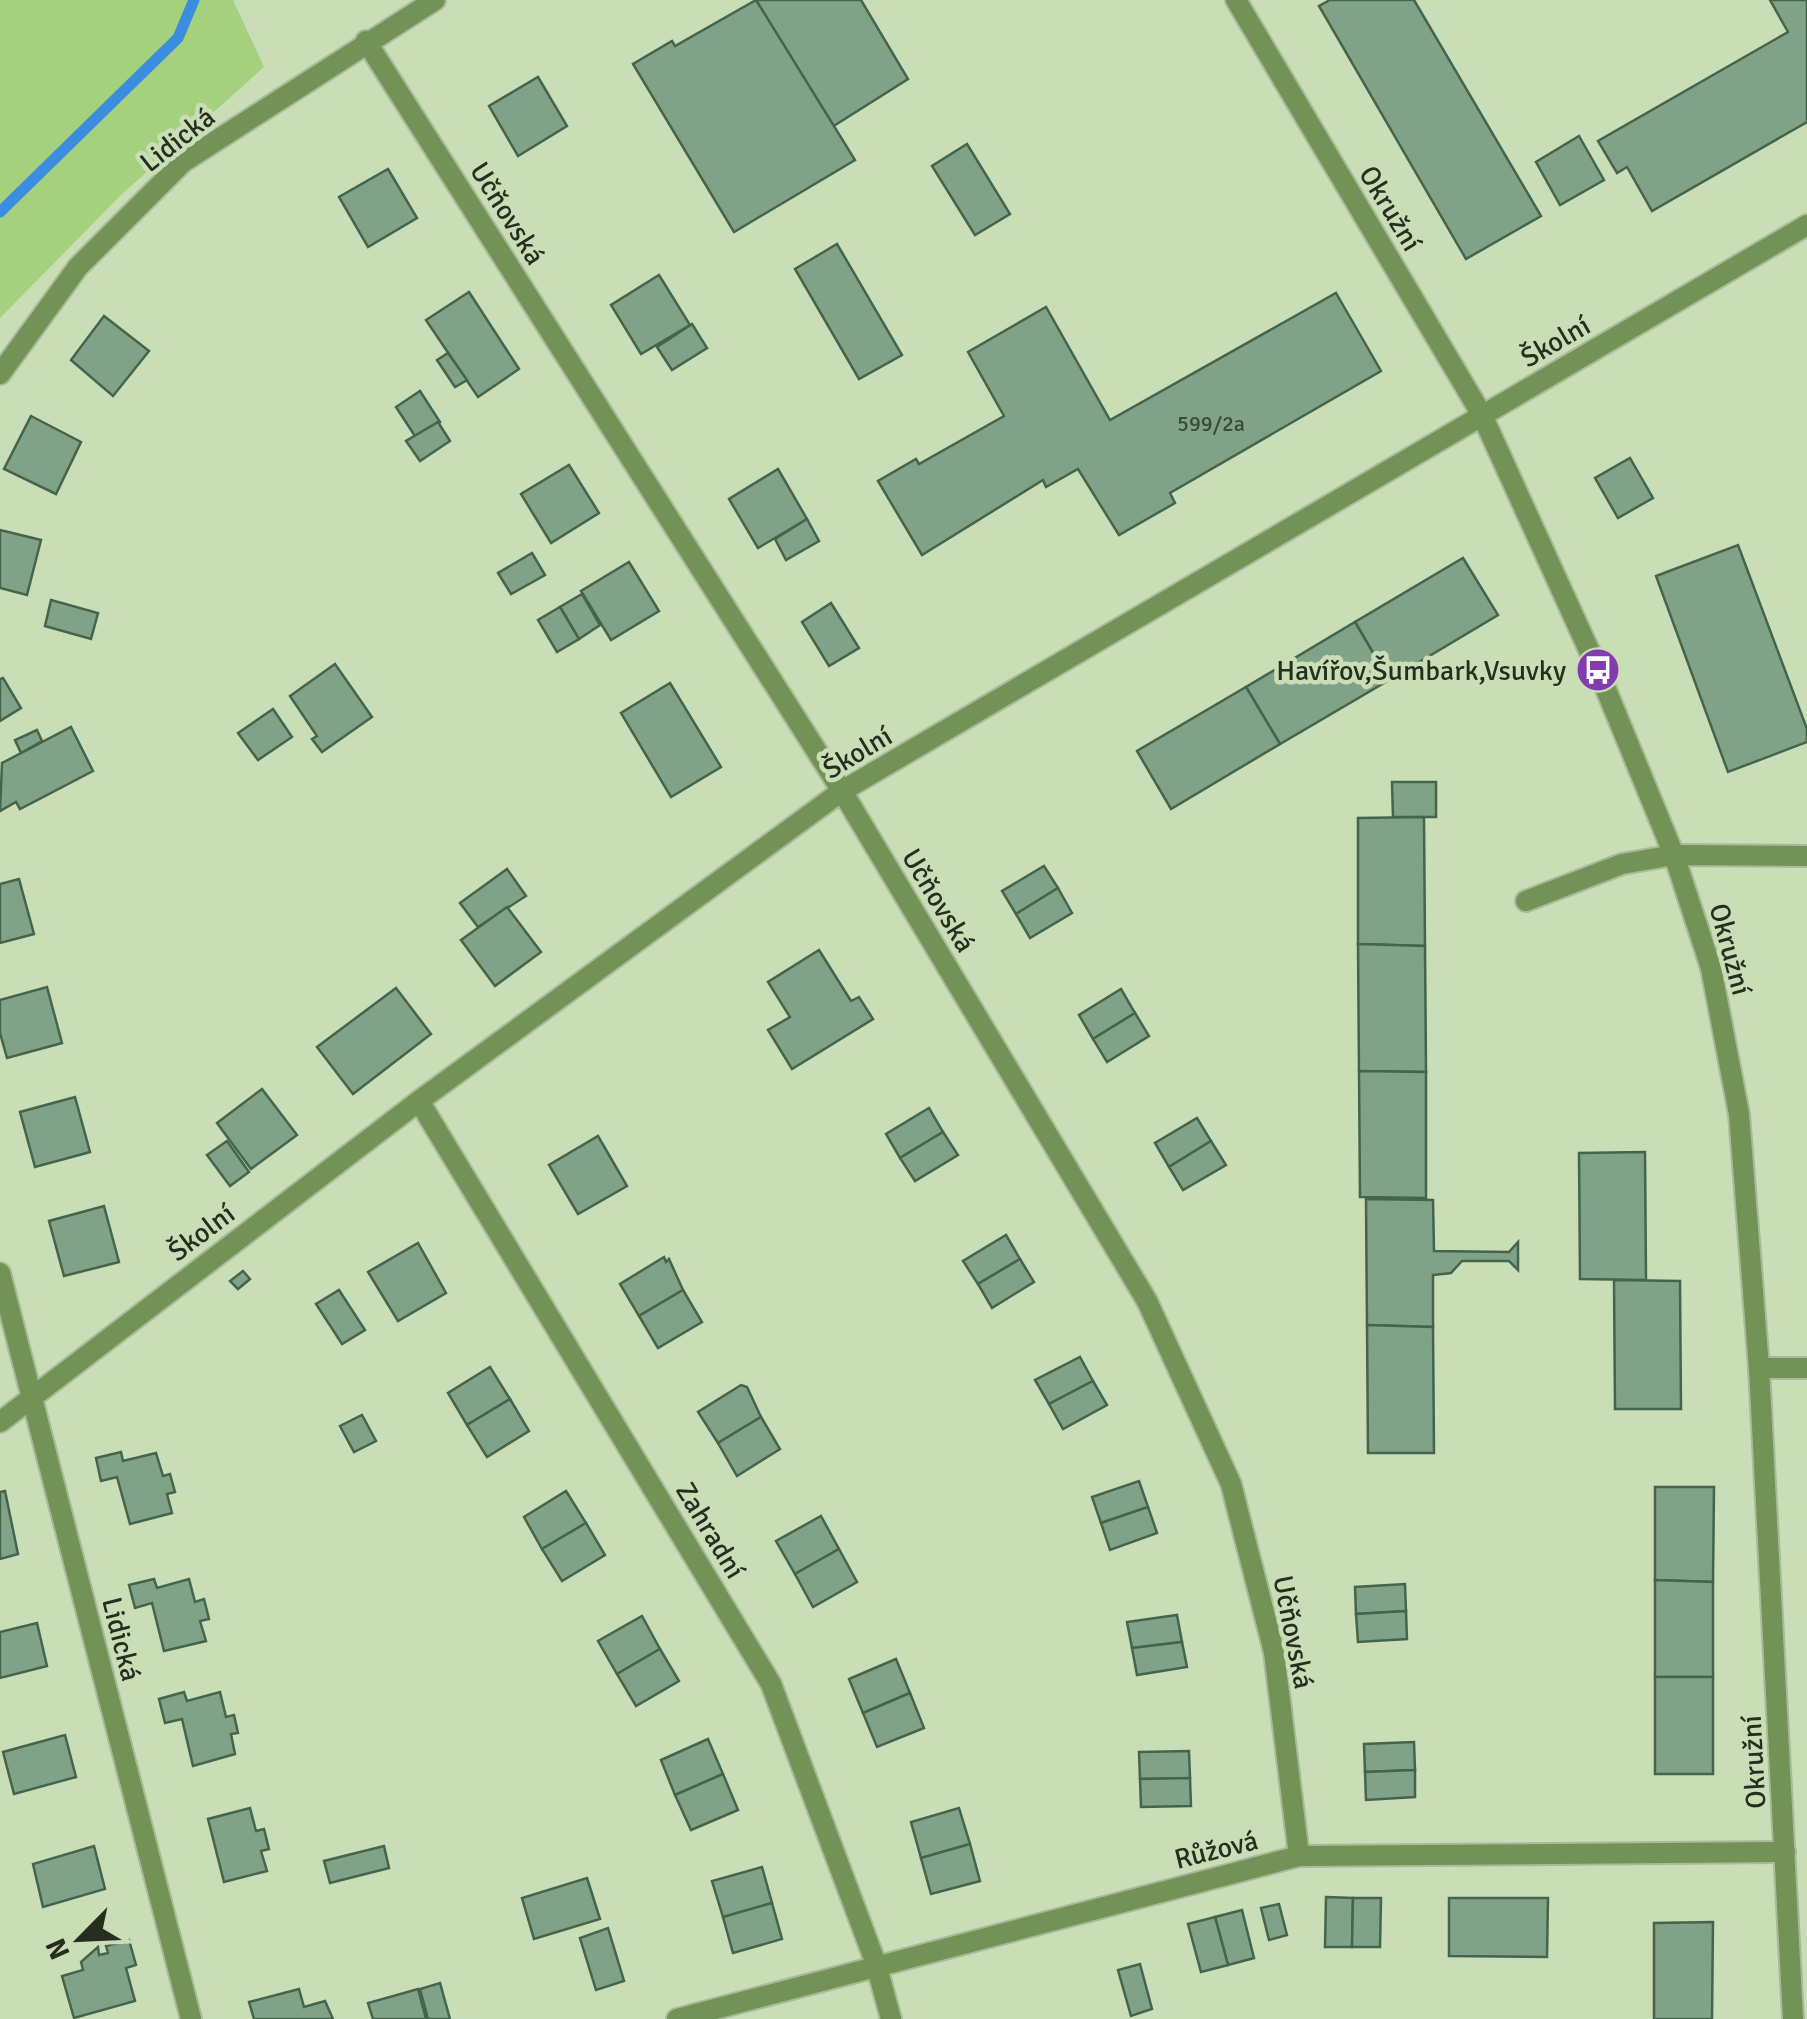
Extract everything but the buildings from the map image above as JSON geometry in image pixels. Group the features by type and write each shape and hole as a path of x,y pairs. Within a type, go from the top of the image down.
{"street":[{"name":"Lidická","path":"0,374 78,268 183,162 435,0"},
{"name":"Okružní","path":"1236,0 1482,416 1598,670 1674,854 1711,968 1739,1114 1759,1368 1793,2019"},
{"name":"Učňovská","path":"366,41 842,791 1148,1301 1231,1484 1274,1652 1299,1856"},
{"name":"Školní","path":"0,1422 419,1101 842,791 1807,225"},
{"path":"1526,901 1622,864 1674,854 1807,856"},
{"name":"Zahradní","path":"419,1101 771,1684 876,1964 891,2019"},
{"name":"Lidická","path":"0,1273 190,2019"},
{"path":"1759,1368 1807,1368"},
{"name":"Růžová","path":"677,2019 1299,1856 1785,1852"}],"green space":[{"path":"0,0 233,0 264,67 122,194 0,318"}],"waterway":[{"path":"0,212 178,38 194,0"}],"place":[{"name":"Havířov,Šumbark,Vsuvky","path":"1598,670"}]}
